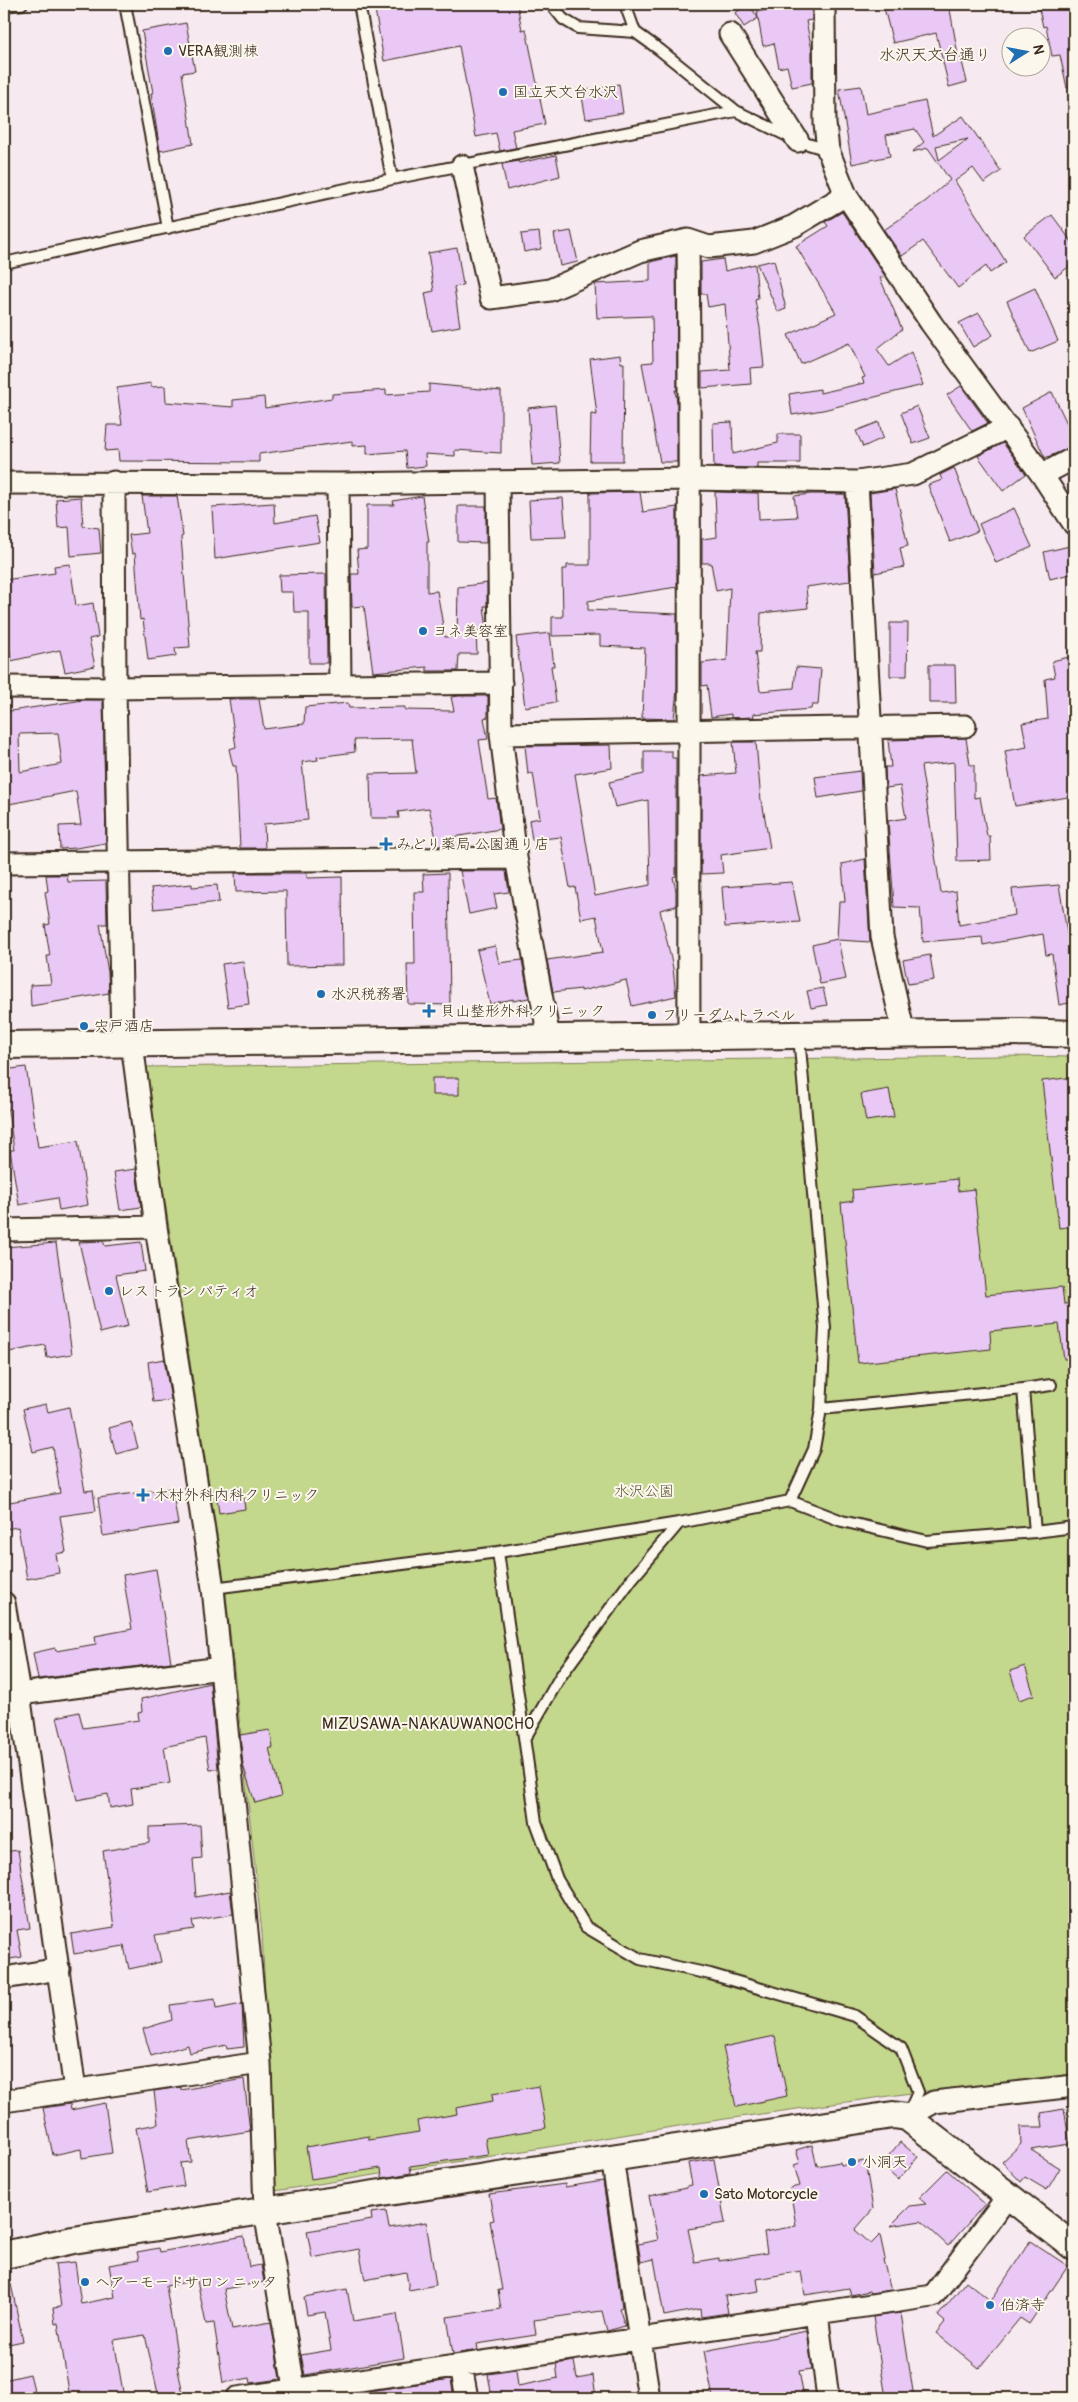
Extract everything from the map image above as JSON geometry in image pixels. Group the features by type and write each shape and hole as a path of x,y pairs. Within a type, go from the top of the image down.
{"street":[{"path":"824,4 828,150 846,194 931,323 1008,427 1074,524"},
{"path":"730,34 798,141"},
{"path":"462,166 491,298 550,290 640,251 688,240 708,246 754,242 794,226 846,194"},
{"path":"688,240 691,479 688,730 689,1037"},
{"path":"4,483 338,484 691,479 857,482 912,474 1008,427"},
{"path":"1042,475 1074,458"},
{"path":"114,482 118,861 127,1043 213,1588 260,2063 265,2211 294,2388"},
{"path":"857,482 872,726 882,937 904,1034"},
{"path":"498,483 501,734 516,858 549,1038"},
{"path":"338,484 340,685"},
{"path":"4,687 115,688 501,683"},
{"path":"501,734 872,726 965,726"},
{"path":"4,863 516,858"},
{"path":"4,1045 1021,1032 1074,1034"},
{"path":"4,1230 156,1227"},
{"path":"4,1603 11,1694 59,1969 75,2090"},
{"path":"11,1694 221,1668"},
{"path":"4,1978 59,1969"},
{"path":"4,2101 260,2063"},
{"path":"907,2117 934,2102 1074,2086"},
{"path":"4,2255 74,2240 893,2115 907,2117 1074,2247"},
{"path":"612,2158 649,2398"},
{"path":"237,2398 294,2388 461,2366 934,2296 1008,2196"},
{"path":"816,2314 828,2398"},
{"path":"461,2366 467,2398"}],"lane":[{"path":"4,6 22,4"},
{"path":"125,4 168,228"},
{"path":"359,4 392,180"},
{"path":"551,4 563,19 578,28 634,32 736,110 798,141 828,150"},
{"path":"625,4 634,32"},
{"path":"4,263 392,180 736,110"},
{"path":"790,1501 814,1449 821,1409 824,1328 798,1035"},
{"path":"821,1409 1051,1385"},
{"path":"1023,1389 1035,1532"},
{"path":"213,1588 498,1552 679,1523 790,1501 842,1521 927,1541 1074,1528"},
{"path":"525,1738 560,1677 631,1580 679,1523"},
{"path":"498,1552 536,1822 557,1879 586,1927 640,1960 710,1974 855,2016 902,2048 918,2092 907,2117"}],"green space":[{"name":"水沢公園","path":"1003,1056 1074,1057 1074,2076 918,2092 697,2123 275,2191 262,1933 225,1586 146,1080 147,1067"}],"building":[{"name":"国立天文台水沢","path":"374,4 517,4 522,30 526,29 545,124 512,130 516,148 500,151 496,133 476,137 459,46 384,61"},
{"path":"749,4 758,18 744,27 735,13"},
{"path":"796,4 812,4 812,20 806,21 812,50 812,83 792,87 787,66 779,68 774,43 763,46 757,12"},
{"path":"904,4 949,4 958,55 960,54 967,82 949,87 936,33 893,43 884,8"},
{"path":"1038,4 1074,4 1074,87 1067,88 1060,55 1052,56 1050,28 1043,27"},
{"path":"186,23 195,71 182,73 193,144 160,151 151,93 153,93 142,31"},
{"path":"619,84 623,113 586,119 581,91"},
{"path":"861,86 866,114 925,101 933,136 963,116 1001,171 984,183 973,168 955,181 1006,262 990,273 986,266 958,288 923,241 902,256 884,230 926,201 950,180 928,148 912,152 924,142 915,129 886,135 890,156 852,164 839,89","holes":["968,139 939,160 936,146"]},
{"path":"556,155 560,176 507,190 502,164 518,161 519,163"},
{"path":"842,212 885,276 880,278 902,329 877,349 889,366 911,352 923,385 823,410 792,415 789,394 820,389 820,393 864,383 862,378 865,377 849,343 801,364 788,335 836,313 796,246 828,226 825,222"},
{"path":"1052,215 1074,245 1074,263 1055,277 1024,236"},
{"path":"571,231 578,262 560,266 554,234"},
{"path":"539,232 541,249 524,252 521,234"},
{"path":"457,248 463,285 454,287 460,326 432,331 425,293 434,291 428,253"},
{"path":"676,256 677,390 675,390 677,401 677,462 660,462 642,363 653,362 652,316 597,318 595,284 650,281 650,262"},
{"path":"723,259 725,271 755,264 758,299 755,300 764,367 750,368 751,384 702,388 702,372 730,370 725,304 708,307 706,294 701,294 701,262"},
{"path":"774,260 786,309 778,312 757,264"},
{"path":"1035,288 1058,341 1030,353 1007,301"},
{"path":"979,313 993,335 973,347 959,323"},
{"path":"620,355 621,363 624,363 623,461 590,461 591,414 597,415 590,359"},
{"path":"151,383 151,387 165,386 166,402 233,407 233,400 264,397 265,408 332,398 332,394 386,390 386,395 429,392 429,384 501,391 501,453 455,450 455,456 425,454 426,466 407,468 405,451 367,454 367,445 352,446 352,441 259,454 259,462 119,461 118,450 105,451 107,425 122,425 117,388"},
{"path":"961,386 988,423 972,431 947,395"},
{"path":"1052,392 1074,438 1074,446 1045,458 1022,408"},
{"path":"555,405 560,463 532,465 528,408"},
{"path":"917,406 930,438 913,444 901,413"},
{"path":"732,422 733,454 778,443 778,434 800,434 800,463 757,463 757,468 714,467 713,423"},
{"path":"879,422 883,438 863,447 856,431"},
{"path":"1003,443 1026,474 1003,491 978,456"},
{"path":"954,468 978,531 950,542 928,485 942,480 940,475"},
{"path":"895,489 908,546 900,548 904,567 875,573 870,493"},
{"path":"640,492 643,512 677,507 677,587 588,601 588,610 677,614 677,689 674,719 642,718 645,648 600,646 600,635 552,636 552,617 563,617 562,569 567,569 567,565 590,565 590,493"},
{"path":"715,492 758,493 759,519 797,517 794,496 845,494 850,581 806,587 808,608 761,613 760,652 755,652 760,691 794,688 796,667 821,669 818,705 812,705 811,709 753,714 754,717 731,718 731,714 711,717 707,685 702,686 702,663 727,660 730,588 716,591 711,563 702,563 702,539 717,537"},
{"path":"142,496 177,496 183,536 181,537 190,647 175,648 176,656 148,660 143,619 140,620 135,553 132,554 129,535 147,533"},
{"path":"422,496 429,542 427,542 427,592 437,591 445,637 457,636 458,587 487,583 487,606 484,606 487,629 476,631 477,654 459,654 458,671 427,671 427,667 373,672 364,606 352,607 351,574 359,574 357,550 367,549 367,505 394,505 393,501"},
{"path":"81,497 83,526 99,528 101,553 71,556 69,527 58,528 56,499"},
{"path":"563,498 566,537 531,538 529,500"},
{"path":"274,503 275,523 315,516 320,542 215,559 212,507"},
{"path":"458,506 486,506 486,543 458,542"},
{"path":"1014,508 1032,547 996,563 979,524"},
{"path":"1074,545 1074,573 1050,579 1044,552"},
{"path":"70,564 76,606 93,603 98,637 89,639 95,666 65,672 60,650 11,661 10,651 4,652 4,580 55,573 54,566"},
{"path":"326,574 327,663 309,663 309,612 294,612 293,592 280,592 279,575"},
{"path":"890,623 908,623 907,676 890,676"},
{"path":"550,633 554,666 551,666 556,702 525,707 516,637"},
{"path":"1069,657 1072,672 1074,672 1074,796 1015,806 1005,751 1027,747 1022,723 1048,719 1045,679 1055,677 1052,661"},
{"path":"929,665 955,665 956,703 929,703"},
{"path":"488,696 488,717 484,718 488,739 479,740 488,799 496,798 500,829 454,837 456,846 438,846 429,808 398,812 399,818 371,818 370,774 416,773 412,739 354,740 355,752 317,757 318,760 302,762 308,820 264,824 265,848 240,848 236,766 233,766 229,749 236,747 229,699 259,699 264,729 304,724 305,707 348,703 349,708 405,707 405,710 454,711 451,697"},
{"path":"83,700 103,700 106,843 60,849 59,826 81,825 76,791 4,805 4,712","holes":["58,733 62,764 20,772 19,734"]},
{"path":"966,738 970,765 974,765 974,798 980,797 987,836 990,836 991,860 957,861 954,762 921,766 941,893 956,891 959,925 1015,915 1012,889 1059,885 1069,944 1074,944 1074,1002 1059,1005 1052,954 1046,955 1043,934 983,945 982,937 923,942 920,908 894,907 888,821 906,818 900,786 886,788 885,767 891,767 888,740"},
{"path":"733,742 756,742 761,801 770,848 721,855 723,873 701,874 701,776 736,773"},
{"path":"611,745 612,768 575,774 595,896 650,885 648,800 615,807 609,782 644,774 644,751 672,751 672,758 676,758 676,876 673,877 676,891 676,906 660,910 673,968 676,996 632,1006 626,980 581,991 581,989 553,992 547,960 603,952 596,916 581,919 575,887 570,888 561,837 532,840 529,820 540,818 533,773 528,774 525,746"},
{"path":"860,771 861,791 818,798 815,777"},
{"path":"865,859 870,942 838,940 846,979 820,984 812,945 837,939 839,902 845,902 842,864"},
{"path":"460,871 506,871 509,892 494,894 497,908 469,914"},
{"path":"235,873 307,873 307,878 342,877 343,965 287,966 286,891 236,892"},
{"path":"448,873 450,1005 408,1004 407,964 415,964 414,892 424,892 423,874"},
{"path":"46,875 67,875 68,882 106,881 107,924 100,924 108,972 109,993 31,1006 30,985 51,984 47,956 50,956 45,925 50,924 45,892 48,891"},
{"path":"792,882 800,922 725,927 722,887"},
{"path":"192,884 192,887 217,885 219,902 154,909 151,888"},
{"path":"495,946 499,963 522,960 529,998 490,1004 477,950"},
{"path":"930,955 934,980 908,984 903,960"},
{"path":"243,961 249,1004 228,1007 222,964"},
{"path":"823,988 827,1005 811,1008 807,991"},
{"path":"26,1067 38,1147 78,1141 88,1205 59,1210 57,1198 19,1205 10,1150 14,1150 4,1084 4,1070"},
{"path":"1074,1077 1074,1226 1059,1228 1042,1081"},
{"path":"432,1078 459,1078 459,1095 432,1095"},
{"path":"889,1089 894,1117 866,1121 861,1094"},
{"path":"136,1169 141,1207 120,1210 114,1172"},
{"path":"957,1179 958,1191 974,1189 986,1295 1062,1287 1064,1304 1074,1303 1074,1359 1064,1359 1059,1324 990,1331 991,1349 858,1363 841,1203 853,1201 852,1190"},
{"path":"103,1241 105,1246 141,1242 145,1271 116,1275 128,1326 100,1333 79,1242"},
{"path":"56,1243 72,1354 47,1358 45,1345 4,1353 4,1247"},
{"path":"164,1359 171,1400 153,1402 148,1362"},
{"path":"46,1404 48,1412 69,1407 85,1491 93,1490 96,1511 60,1516 66,1552 56,1554 59,1573 27,1579 18,1527 5,1529 4,1503 60,1493 53,1447 33,1452 23,1409"},
{"path":"131,1422 138,1448 116,1454 109,1428"},
{"path":"242,1487 245,1509 219,1513 216,1492"},
{"path":"172,1488 178,1524 103,1536 98,1498"},
{"path":"156,1569 171,1662 38,1679 33,1653 55,1648 56,1651 96,1644 95,1636 132,1629 123,1575"},
{"path":"1025,1666 1034,1695 1019,1700 1010,1671"},
{"path":"210,1683 218,1769 210,1770 205,1738 164,1747 170,1783 131,1789 133,1804 110,1808 108,1794 77,1800 57,1717 79,1712 83,1728 139,1720 138,1713 142,1712 141,1699"},
{"path":"270,1730 273,1748 269,1748 281,1796 255,1803 243,1765 240,1735"},
{"path":"200,1825 202,1858 193,1859 196,1897 230,1891 233,1914 192,1921 194,1929 155,1935 161,1962 129,1969 124,1946 74,1954 71,1934 114,1927 103,1851 149,1843 149,1827"},
{"path":"18,1850 30,1928 17,1930 22,1957 4,1960 4,1852"},
{"path":"215,1999 216,2009 242,2004 244,2047 227,2049 226,2045 190,2053 188,2045 151,2056 143,2029 172,2020 170,2005"},
{"path":"775,2036 787,2096 736,2107 723,2047"},
{"path":"244,2079 250,2131 188,2141 191,2162 180,2163 184,2186 148,2192 136,2128 158,2124 154,2091 181,2087 181,2090"},
{"path":"539,2086 546,2128 485,2138 488,2155 410,2166 411,2173 382,2178 381,2168 311,2179 306,2147 369,2136 369,2140 419,2132 417,2121 457,2114 456,2108 493,2101 492,2094"},
{"path":"105,2103 112,2153 82,2158 81,2149 53,2155 43,2108 70,2104 71,2110"},
{"path":"1064,2109 1070,2144 1031,2150 1060,2168 1047,2190 1025,2177 1021,2182 1002,2162 1021,2144 1020,2127 1043,2127 1041,2113"},
{"path":"900,2142 918,2157 898,2180 881,2165"},
{"path":"812,2145 817,2166 840,2162 841,2165 865,2161 873,2209 855,2230 871,2244 880,2235 885,2259 883,2260 891,2290 870,2293 869,2291 851,2295 849,2288 805,2295 801,2271 757,2279 759,2291 725,2296 728,2313 701,2317 700,2309 664,2316 654,2259 641,2262 638,2244 658,2240 649,2196 687,2188 687,2186 692,2185 688,2163 714,2159 725,2223 688,2229 695,2262 719,2258 719,2261 767,2253 764,2232 796,2226 790,2188 800,2186 794,2165 800,2163 796,2150"},
{"path":"947,2170 985,2204 948,2246 921,2221 890,2226 910,2206 926,2204 919,2198"},
{"path":"603,2181 622,2307 619,2308 625,2326 607,2331 602,2311 534,2320 536,2335 477,2344 478,2350 453,2354 447,2317 501,2309 498,2290 502,2290 490,2221 494,2220 489,2194 565,2184 565,2187"},
{"path":"386,2211 389,2228 426,2222 436,2285 409,2290 406,2272 365,2280 359,2249 312,2258 307,2231 372,2220 371,2213"},
{"path":"244,2236 249,2267 261,2265 264,2282 224,2289 232,2329 271,2322 280,2379 251,2383 250,2378 223,2383 214,2323 206,2324 197,2280 166,2286 179,2366 177,2366 183,2393 159,2398 145,2335 114,2340 124,2398 70,2398 58,2323 55,2324 53,2308 61,2307 55,2264 75,2262 81,2304 115,2297 109,2265 139,2260 137,2252 159,2248 160,2252"},
{"path":"1030,2241 1068,2266 1029,2324 1020,2318 979,2368 936,2333 945,2322 938,2316 966,2281 991,2301"},
{"path":"11,2284 23,2341 4,2345 4,2285"},
{"path":"347,2289 353,2321 397,2314 404,2358 305,2375 301,2355 331,2350 325,2312 307,2315 304,2297"},
{"path":"901,2313 914,2398 886,2398 873,2317"},
{"path":"807,2331 812,2369 799,2371 804,2398 713,2398 704,2351"},
{"path":"574,2361 577,2378 593,2375 596,2398 492,2398 488,2374 516,2370 518,2386 558,2378 556,2364"},
{"path":"30,2374 36,2398 4,2398 4,2380"},
{"path":"451,2379 454,2398 370,2398 369,2391"}],"place":[{"name":"VERA観測棟","path":"168,51"},
{"name":"国立天文台水沢","path":"503,92"},
{"name":"ヨネ美容室","path":"423,631"},
{"name":"みどり薬局 公園通り店","path":"386,844"},
{"name":"水沢税務署","path":"321,994"},
{"name":"貝山整形外科クリニック","path":"429,1011"},
{"name":"フリーダムトラベル","path":"652,1015"},
{"name":"宍戸酒店","path":"84,1026"},
{"name":"レストラン パティオ","path":"109,1291"},
{"name":"木村外科内科クリニック","path":"143,1495"},
{"name":"小洞天","path":"852,2162"},
{"name":"Sato Motorcycle","path":"704,2194"},
{"name":"ヘアーモードサロン ニッタ","path":"85,2282"},
{"name":"伯済寺","path":"990,2305"}],"district":[{"name":"水沢天文台通り","path":"935,54"},
{"name":"MIZUSAWA-NAKAUWANOCHO","path":"428,1723"}]}
